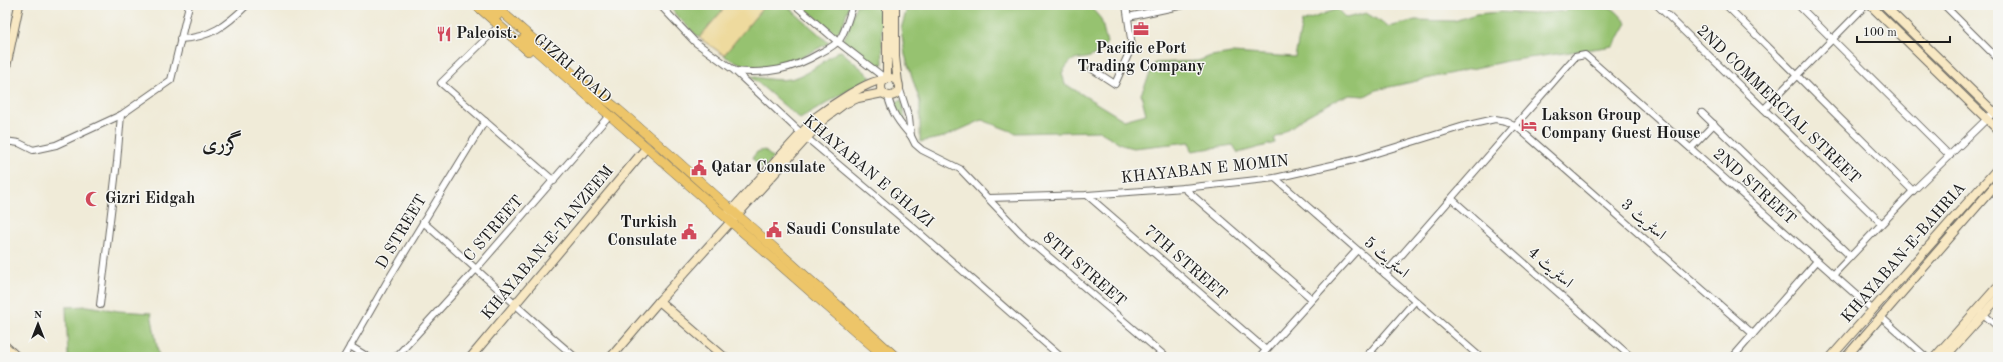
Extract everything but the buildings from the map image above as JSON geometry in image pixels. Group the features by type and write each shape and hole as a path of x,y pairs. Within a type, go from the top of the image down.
{"main road":[{"path":"5,72 19,5"},
{"name":"GIZRI ROAD","path":"476,5 597,112 609,118 633,136 731,216"},
{"path":"485,5 577,83 614,106 885,357"},
{"path":"494,5 577,83 609,118"},
{"name":"GIZRI ROAD","path":"501,5 614,106"},
{"path":"886,94 881,86 886,79 887,5"},
{"path":"804,135 844,104 858,98 886,94 895,95 899,85 895,57 895,5"},
{"path":"1870,5 1998,130"},
{"path":"1884,5 1997,112"},
{"path":"612,357 731,216 804,135 816,117 832,105 878,80 894,79 899,85"},
{"name":"KHAYABAN-E-TANZEEM","path":"471,357 646,148"},
{"name":"KHAYABAN-E-BAHRIA","path":"1831,357 1998,168"},
{"name":"KHAYABAN-E-BAHRIA","path":"1846,357 1998,182"},
{"path":"731,216 896,357"},
{"path":"1949,224 1956,230"},
{"path":"1945,357 1981,312 1998,286"},
{"path":"1935,357 1981,312 1998,298"},
{"path":"659,301 724,357"},
{"path":"5,346 17,357"},
{"path":"5,354 8,357"}],"street":[{"path":"5,140 19,143 28,149 37,150 56,145 121,115 171,80 189,5"},
{"path":"180,39 196,38 219,29 247,5"},
{"name":"KHAYABAN E GHAZI","path":"660,5 695,42 735,71 804,135 1061,357"},
{"path":"795,5 838,42 886,79"},
{"path":"735,71 759,73 786,70 811,59 838,42 845,28 853,5"},
{"path":"1092,69 1115,84 1132,46 1126,5"},
{"path":"1128,17 1184,5"},
{"path":"1726,5 1913,191"},
{"path":"1798,5 1950,156"},
{"path":"1764,109 1866,5"},
{"path":"1944,5 1998,58"},
{"name":"2ND COMMERCIAL STREET","path":"1661,6 1881,223"},
{"path":"499,26 441,83 554,181"},
{"name":"2ND STREET","path":"1516,126 1575,57 1581,54 1589,57 1873,310"},
{"path":"899,85 909,118 911,136"},
{"path":"886,94 895,115 901,125 911,136 915,144 922,150 960,169 989,198"},
{"path":"1833,275 1913,191 1987,119 1997,112"},
{"path":"1702,113 1850,256"},
{"path":"100,304 117,162 121,115"},
{"name":"C STREET","path":"396,357 477,268 609,118"},
{"name":"KHAYABAN E MOMIN","path":"989,198 1087,195 1184,188 1276,178 1354,160 1464,126 1495,119 1506,121 1516,126"},
{"name":"D STREET","path":"344,357 484,121"},
{"path":"1691,148 1714,124"},
{"path":"1384,274 1516,126"},
{"name":"اسٹریٹ 3","path":"1516,126 1753,334"},
{"name":"اسٹریٹ 5","path":"1276,178 1480,357"},
{"path":"1184,188 1312,299"},
{"name":"7TH STREET","path":"1087,195 1266,350"},
{"name":"8TH STREET","path":"989,198 1021,233 1166,357"},
{"name":"اسٹریٹ 4","path":"1452,199 1630,357"},
{"path":"423,222 477,268 515,306 575,357"},
{"path":"1260,357 1357,250"},
{"path":"1733,357 1817,261"},
{"path":"1366,357 1415,301"},
{"path":"1981,312 1998,327"},
{"path":"1881,317 1926,357"},
{"path":"350,346 368,357"},
{"path":"1370,352 1376,357"}],"green space":[{"path":"669,5 727,5 699,38 675,14"},
{"path":"765,5 786,5 829,43 790,62 767,68 741,64 726,57 724,55"},
{"path":"801,5 849,5 843,25 836,34"},
{"path":"856,5 881,5 883,63 878,71 842,41 847,33"},
{"path":"908,5 1089,5 1101,19 1107,43 1095,55 1074,60 1069,63 1062,73 1065,84 1124,120 1146,114 1141,94 1155,63 1198,61 1211,56 1232,53 1295,57 1302,22 1337,9 1346,18 1366,13 1389,27 1415,20 1454,21 1476,14 1501,12 1532,14 1566,11 1571,5 1593,8 1596,5 1602,5 1617,12 1627,23 1614,46 1507,61 1376,90 1365,96 1350,95 1338,99 1308,115 1274,139 1275,143 1238,153 1233,145 1192,151 1190,142 1133,148 1125,146 1099,131 1016,133 982,120 944,137 920,142 920,102 905,55 901,29"},
{"path":"841,51 871,77 800,119 750,76 778,80 797,77"},
{"path":"902,100 906,126 891,104"},
{"path":"764,150 773,158 763,169 752,158 757,152"},
{"path":"88,306 119,311 151,313 159,357 68,357 66,307"}],"sand":[{"path":"727,5 765,5 724,55 699,38"}],"place":[{"name":"Pacific ePort Trading Company","path":"1141,29"},
{"name":"Paleoist.","path":"444,34"},
{"name":"Lakson Group Company Guest House","path":"1529,125"},
{"name":"Qatar Consulate","path":"699,168"},
{"name":"Gizri Eidgah","path":"93,199"},
{"name":"Saudi Consulate","path":"774,230"},
{"name":"Turkish Consulate","path":"689,232"}],"district":[{"name":"گزری","path":"222,145"}]}
